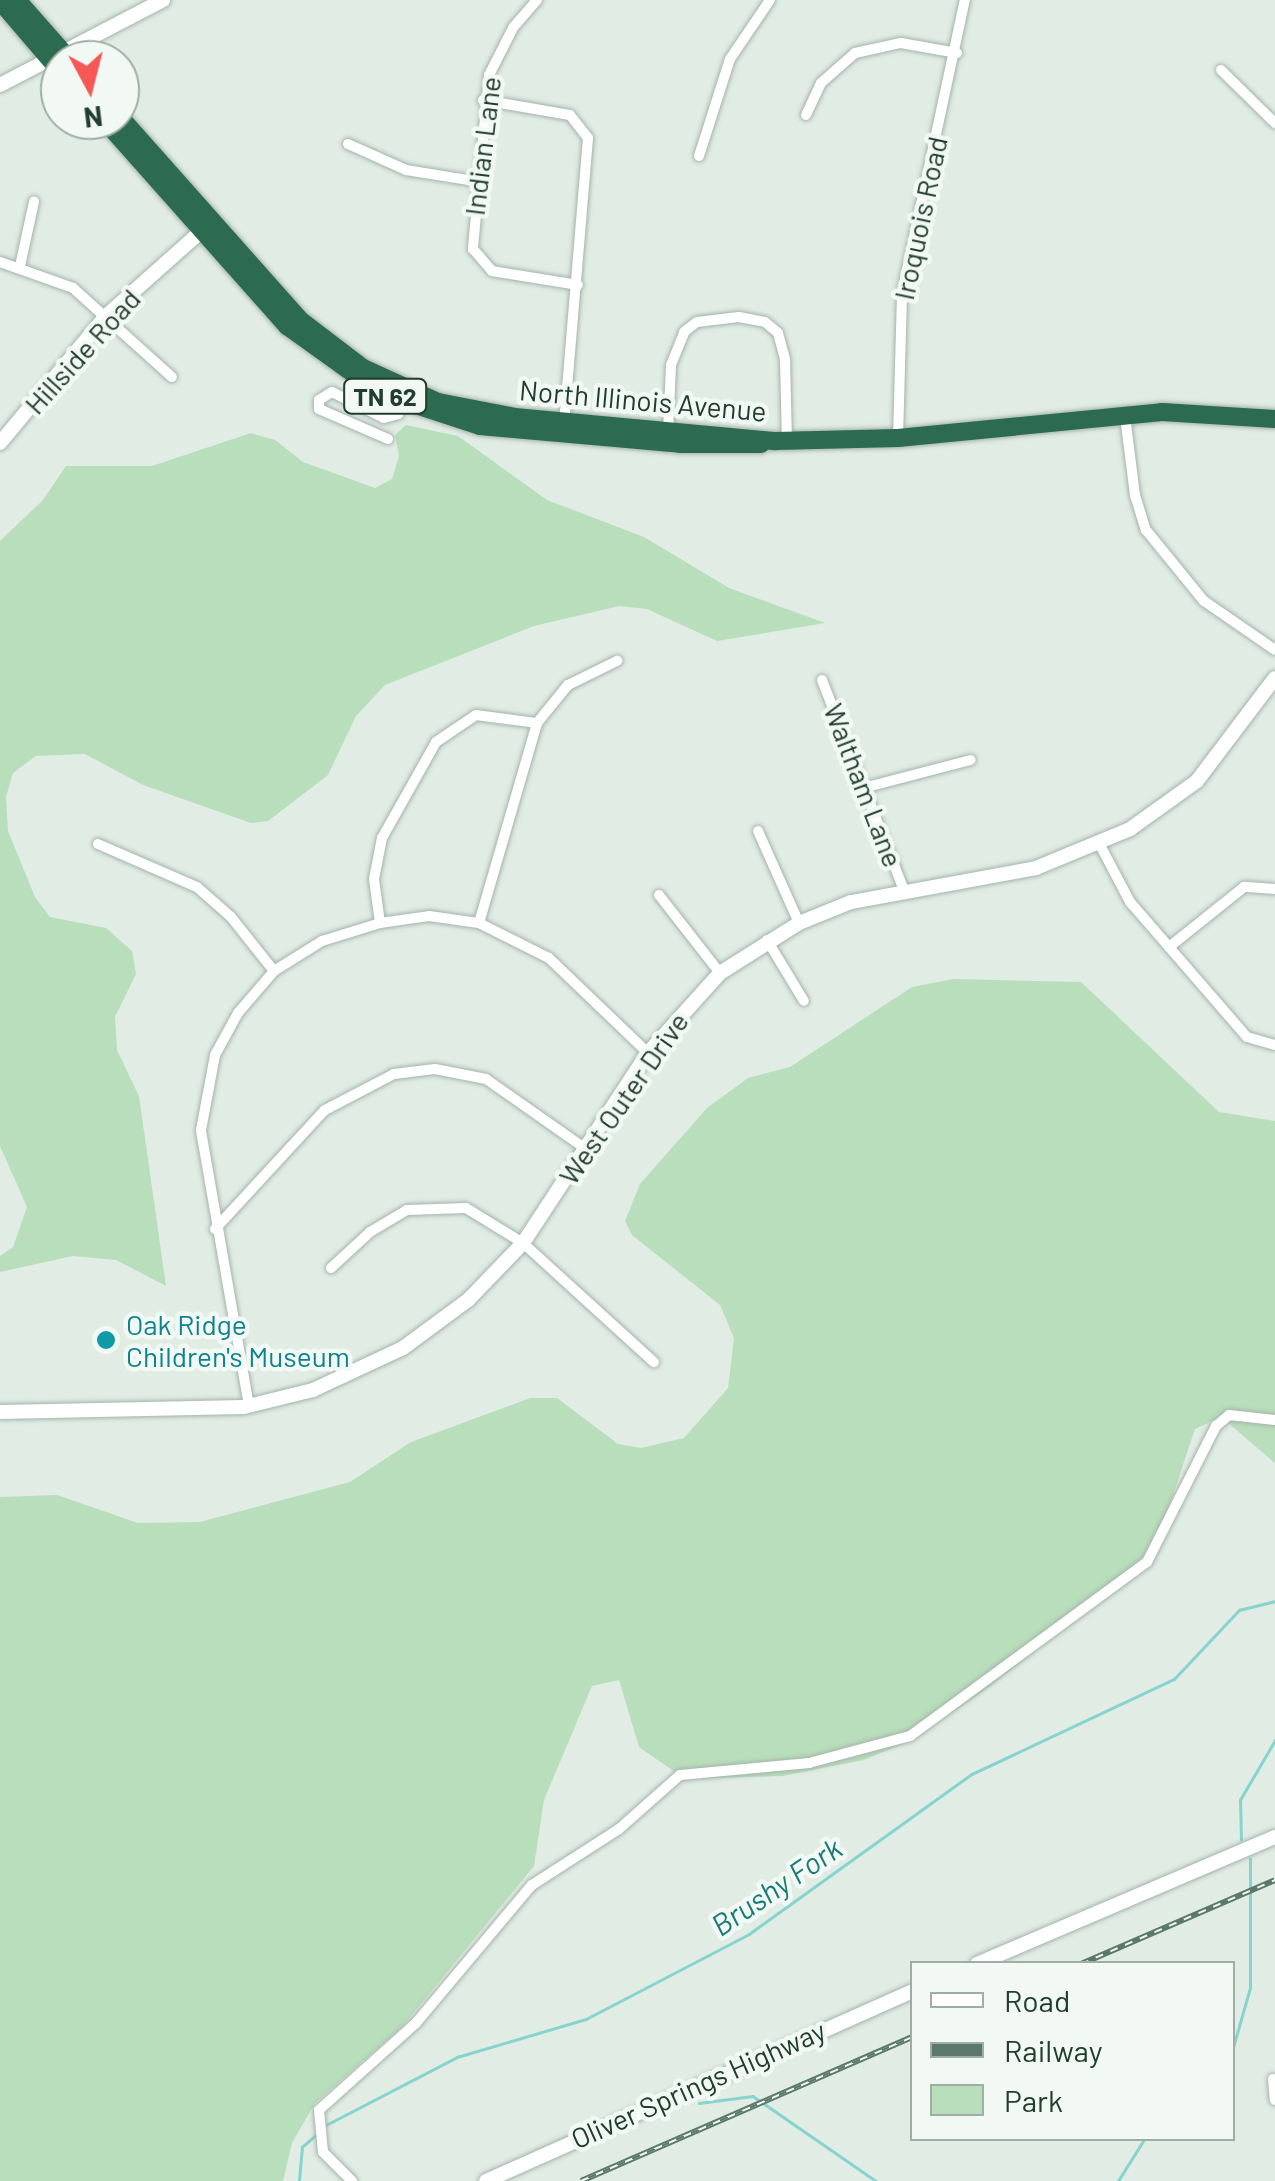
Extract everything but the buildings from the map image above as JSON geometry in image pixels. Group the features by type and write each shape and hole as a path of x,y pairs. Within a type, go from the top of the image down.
{"highway":[{"path":"17,0 46,40"},
{"path":"0,1 40,40"},
{"name":"TN 62","path":"123,140 206,227"},
{"name":"North Illinois Avenue","path":"138,140 206,227 322,340 405,397 564,428 781,441 898,438 1125,416 1215,412 1275,419"}],"street":[{"path":"94,40 163,0"},
{"name":"Indian Lane","path":"537,0 494,59 483,100 471,234 483,264 500,274 578,285"},
{"path":"699,156 730,58 770,0"},
{"name":"Iroquois Road","path":"898,438 902,293 957,52 965,0"},
{"path":"806,116 820,83 856,53 901,43 957,52"},
{"path":"0,85 40,68"},
{"path":"1222,70 1275,123"},
{"path":"483,100 566,114 585,130 590,152 564,428"},
{"path":"348,144 406,170 474,181"},
{"path":"20,266 34,202"},
{"name":"Hillside Road","path":"0,443 106,316 206,227"},
{"path":"0,262 73,288 172,377"},
{"path":"668,436 670,366 684,332 697,322 739,317 772,327 783,346 781,441"},
{"path":"388,439 319,409 319,400 332,392 384,418 398,414 405,397"},
{"path":"1125,416 1135,495 1146,530 1181,579 1275,650"},
{"path":"480,923 538,723 568,685 616,661"},
{"name":"West Outer Drive","path":"0,1412 177,1413 248,1406 342,1379 403,1348 468,1300 522,1243 648,1052 720,973 799,923 904,890 1018,872 1100,845 1197,780 1275,678"},
{"name":"Waltham Lane","path":"822,680 904,890"},
{"path":"380,922 374,879 382,838 436,742 476,715 538,723"},
{"path":"867,787 972,760"},
{"path":"758,831 799,923"},
{"path":"98,844 197,887 231,917 274,971"},
{"path":"1100,845 1130,902 1170,948 1248,1037 1275,1045"},
{"path":"1170,948 1244,887 1275,889"},
{"path":"658,895 720,973"},
{"path":"248,1406 202,1154 208,1077 227,1030 274,971 322,941 380,922 428,916 480,923 549,958 648,1052"},
{"path":"768,940 804,1001"},
{"path":"215,1229 325,1110 394,1074 436,1069 488,1080 586,1149"},
{"path":"331,1268 380,1224 422,1206 478,1212 522,1243 654,1362"},
{"path":"352,2181 320,2143 319,2116 406,2034 532,1885 619,1829 668,1782 692,1772 733,1772 809,1763 910,1736 1147,1562 1216,1426 1230,1415 1275,1420"},
{"path":"984,1961 1275,1837"},
{"name":"Oliver Springs Highway","path":"486,2181 505,2176 910,1992"},
{"path":"1273,2079 1275,2100"}],"green space":[{"path":"406,425 458,436 547,500 644,537 729,588 825,623 717,641 647,609 619,606 534,626 385,685 356,716 328,775 268,821 251,823 143,785 85,754 36,756 13,773 6,797 8,831 35,897 50,917 106,928 132,951 136,974 115,1017 117,1050 139,1096 166,1286 116,1260 73,1256 0,1272 0,1256 13,1247 27,1207 0,1146 0,541 43,500 66,466 152,466 251,433 275,440 303,462 375,488 392,479 399,456 395,435"},
{"path":"954,979 1081,982 1219,1112 1275,1121 1275,1463 1221,1417 1195,1429 1156,1546 1129,1578 984,1691 907,1742 864,1760 782,1776 685,1779 639,1747 619,1680 592,1686 544,1800 534,1866 402,2027 315,2103 292,2143 283,2181 0,2181 0,1497 57,1495 138,1523 200,1522 350,1482 411,1442 530,1398 557,1398 618,1444 641,1448 684,1438 728,1388 734,1338 720,1305 632,1235 625,1221 640,1184 707,1108 748,1078 790,1067 912,987"}],"waterway":[{"name":"Brushy Fork","path":"326,2125 457,2057 586,2019 749,1934 972,1774 1174,1679 1239,1610 1275,1601"},
{"path":"1241,1840 1240,1800 1275,1740"},
{"path":"1235,2040 1250,1988 1250,1859"},
{"path":"699,2103 753,2096 876,2181"},
{"name":"Brushy Fork","path":"299,2181 302,2147 317,2134"},
{"path":"1118,2181 1143,2141"}],"railway":[{"path":"1088,1961 1275,1880"},
{"path":"581,2181 910,2038"}],"place":[{"name":"Oak Ridge Children's Museum","path":"106,1340"}]}
